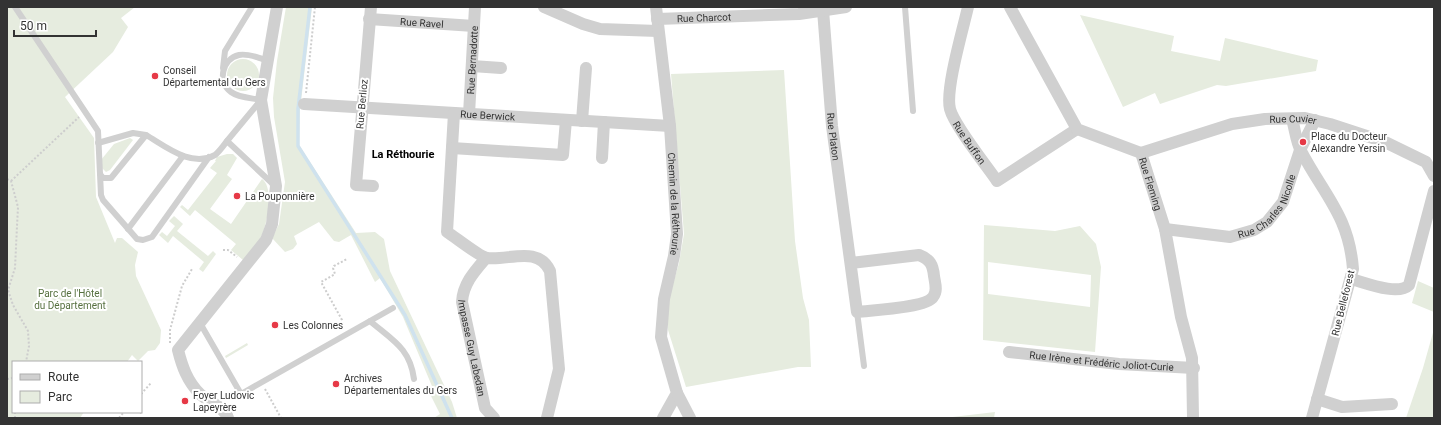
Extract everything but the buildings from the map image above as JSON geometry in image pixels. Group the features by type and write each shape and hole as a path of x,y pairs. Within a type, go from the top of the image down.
{"street":[{"path":"228,418 222,410 201,395 190,384 183,368 178,350 266,240 272,224 276,186 261,100 266,60 277,7"},
{"name":"Rue Bernadotte","path":"469,114 475,7"},
{"path":"544,7 583,24 600,29 658,32"},
{"name":"Rue Charcot","path":"656,13 799,14 846,7"},
{"name":"Rue Buffon","path":"968,7 949,93 950,109 956,121 997,181 1077,130"},
{"path":"1010,7 1077,130"},
{"name":"Rue Platon","path":"823,10 832,126 857,312"},
{"name":"Rue Ravel","path":"370,13 474,26"},
{"name":"Rue Berlioz","path":"370,13 356,185 373,186"},
{"name":"Chemin de la Réthourie","path":"656,13 670,126 677,234 674,256 664,299 661,337 677,393 690,418"},
{"path":"472,66 501,68"},
{"path":"582,121 586,68"},
{"name":"Rue Berwick","path":"304,104 670,126"},
{"path":"454,113 447,232 486,258 526,256 539,258 546,264 550,271 559,369 546,418"},
{"name":"Rue Cuvier","path":"1141,153 1232,124 1265,119 1315,120 1385,142 1426,162 1434,176"},
{"path":"1292,119 1300,150"},
{"path":"452,148 563,155 566,120"},
{"path":"1300,150 1315,120"},
{"path":"602,158 604,122"},
{"name":"Rue Fleming","path":"1077,130 1141,153 1165,229 1181,317 1194,368 1193,418"},
{"name":"Rue Charles Nicolle","path":"1165,229 1230,237 1261,226 1273,217 1283,202 1300,150"},
{"name":"Rue Belleforest","path":"1300,150 1335,207 1345,227 1352,256 1351,279 1312,418"},
{"path":"1351,279 1392,289 1402,290 1409,285 1434,190"},
{"path":"850,263 919,255 925,257 933,267 936,291 930,300 925,303 857,312"},
{"name":"Impasse Guy Labedan","path":"486,258 462,291 462,302 485,408 494,418"},
{"name":"Rue Irène et Frédéric Joliot-Curie","path":"1009,352 1119,364 1194,368"},
{"path":"663,418 677,393"},
{"path":"1317,400 1342,407 1392,404"}],"lane":[{"path":"15,7 98,131 101,195 103,200 138,239 143,240 152,237 210,157"},
{"path":"98,143 133,133 146,135 183,156 198,159 210,157 216,154 261,100 239,96 232,93 226,87 223,79 225,51 252,7"},
{"path":"905,7 913,111"},
{"path":"223,71 226,63 232,58 240,55 248,55 266,60"},
{"path":"100,174 103,178 111,178 146,135"},
{"path":"227,141 276,186"},
{"path":"128,229 183,156"},
{"path":"200,322 241,394 393,308"},
{"path":"857,312 864,366"},
{"path":"370,321 404,350 412,366 414,379"}],"path":[{"path":"304,104 315,7"},
{"path":"11,180 85,112"},
{"path":"7,178 11,180 18,207 15,268 8,290 13,305 28,331 29,346 26,361"},
{"path":"223,250 228,250 246,265"},
{"path":"346,334 342,327 342,320 321,282 335,274 333,268 334,266 347,259"},
{"path":"178,350 170,344 170,330 182,286 185,278 192,269"},
{"path":"261,382 281,418"},
{"path":"142,393 151,383"},
{"path":"119,418 122,415 126,418"}],"green space":[{"name":"Parc de l'Hôtel du Département","path":"7,7 135,7 121,18 128,27 113,52 65,97 94,138 96,197 115,243 117,238 122,238 138,252 135,265 136,276 161,330 160,343 155,350 148,351 138,361 132,355 128,361 12,361 12,413 83,413 80,418 7,418"},
{"path":"286,7 312,7 300,110 299,145 356,233 375,232 384,239 390,271 452,402 457,418 434,418 440,414 430,394 434,391 403,317 380,278 375,282 351,235 339,242 334,241 319,222 294,236 297,244 293,249 285,252 272,238 279,224 285,182 274,117 273,98 277,61"},
{"path":"1080,15 1174,36 1171,51 1220,61 1225,38 1318,60 1316,71 1226,86 1217,85 1160,104 1155,93 1123,107"},
{"path":"246,59 252,61 257,66 259,75 257,84 252,89 240,91 234,89 229,84 227,72 229,66 234,61"},
{"path":"784,70 795,241 803,298 809,320 811,367 798,367 686,387 668,330 667,318 668,301 679,263 684,234 671,74"},
{"path":"130,138 133,140 110,170 106,172 102,168 101,160 114,144"},
{"path":"233,154 237,158 227,175 232,179 210,209 231,224 262,179 266,184 268,191 269,199 265,227 256,246 243,260 231,250 236,244 195,210 190,216 180,207 182,205 188,210 217,173 210,168 216,161 217,157"},
{"path":"174,216 183,224 177,231 208,256 213,251 216,254 203,272 199,269 204,262 173,236 168,243 159,235 162,232 167,236 175,226 169,221"},
{"path":"984,225 1055,231 1080,226 1096,244 1101,267 1095,352 983,340","holes":["988,262 1091,275 1090,307 988,294"]},
{"path":"1418,281 1434,288 1434,312 1412,303"},
{"path":"1434,329 1434,418 1406,418 1423,368"},
{"path":"247,343 248,345 226,358 225,356"},
{"path":"995,412 994,418 944,418"}],"waterway":[{"path":"310,7 298,109 298,146 405,315 452,418"}],"place":[{"name":"Conseil Départemental du Gers","path":"155,76"},
{"name":"Place du Docteur Alexandre Yersin","path":"1303,142"},
{"name":"La Pouponnière","path":"237,196"},
{"name":"Les Colonnes","path":"275,325"},
{"name":"Archives Départementales du Gers","path":"336,384"},
{"name":"Foyer Ludovic Lapeyrère","path":"185,401"}],"district":[{"name":"La Réthourie","path":"403,154"}]}
